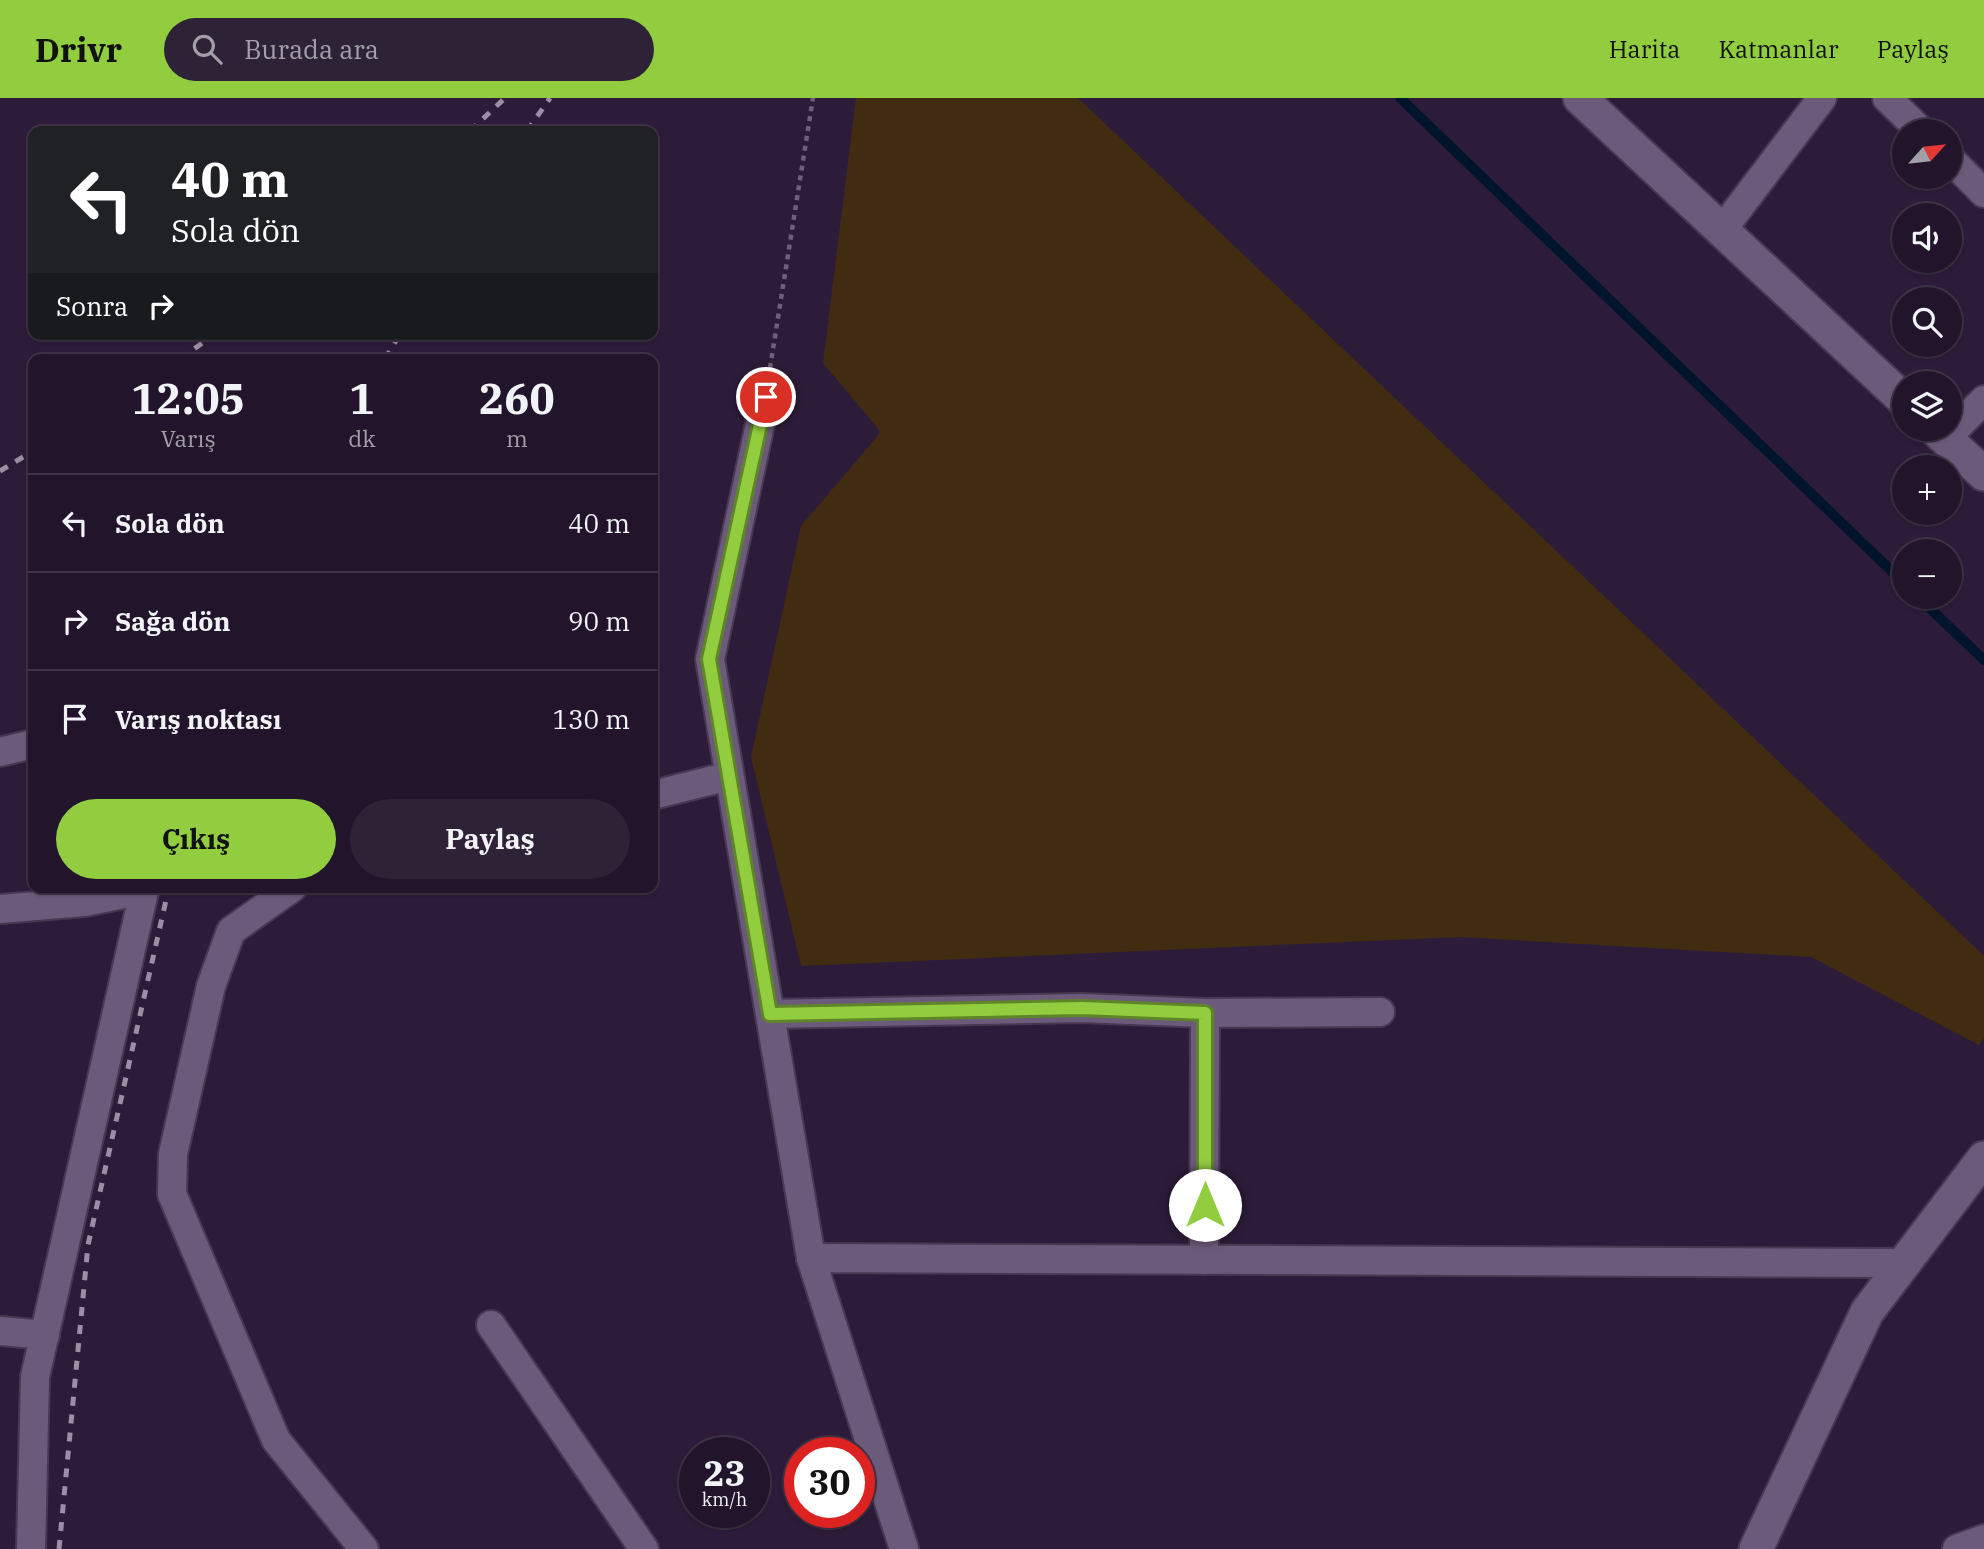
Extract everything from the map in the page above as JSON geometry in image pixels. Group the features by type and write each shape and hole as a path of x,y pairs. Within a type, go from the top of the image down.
{"street":[{"path":"1580,98 1892,389"},
{"path":"1722,230 1822,98"},
{"path":"1887,98 1909,119"},
{"path":"1962,171 1984,192"},
{"path":"766,397 709,659 811,1258 904,1549"},
{"path":"1962,417 1984,400"},
{"path":"1948,441 1984,474"},
{"path":"0,752 28,745"},
{"path":"658,794 729,776"},
{"path":"0,909 84,902 126,893"},
{"path":"31,1549 35,1377 143,893"},
{"path":"285,893 231,931 211,986 173,1154 172,1194 276,1440 364,1549"},
{"path":"770,1014 1082,1008 1205,1013 1380,1012"},
{"path":"1205,1013 1205,1260"},
{"path":"1756,1549 1867,1312 1984,1158"},
{"path":"811,1258 1905,1263"},
{"path":"491,1325 644,1549"},
{"path":"0,1331 45,1335"},
{"path":"1957,1549 1984,1539"}],"path":[{"path":"766,397 813,98"}],"shaded area":[{"path":"856,98 1078,98 1984,956 1984,1038 1979,1045 1811,957 1460,937 801,966 751,757 801,526 881,432 823,363"}],"waterway":[{"path":"1400,98 1892,571"},
{"path":"1931,609 1984,660"}],"railway":[{"path":"475,126 505,98"},
{"path":"530,126 550,98"},
{"path":"187,354 207,340"},
{"path":"388,354 396,340"},
{"path":"0,471 28,454"},
{"path":"59,1549 88,1245 168,893"}],"route":[{"path":"766,397 709,659 770,1014 1082,1008 1205,1013 1205,1205"}]}
